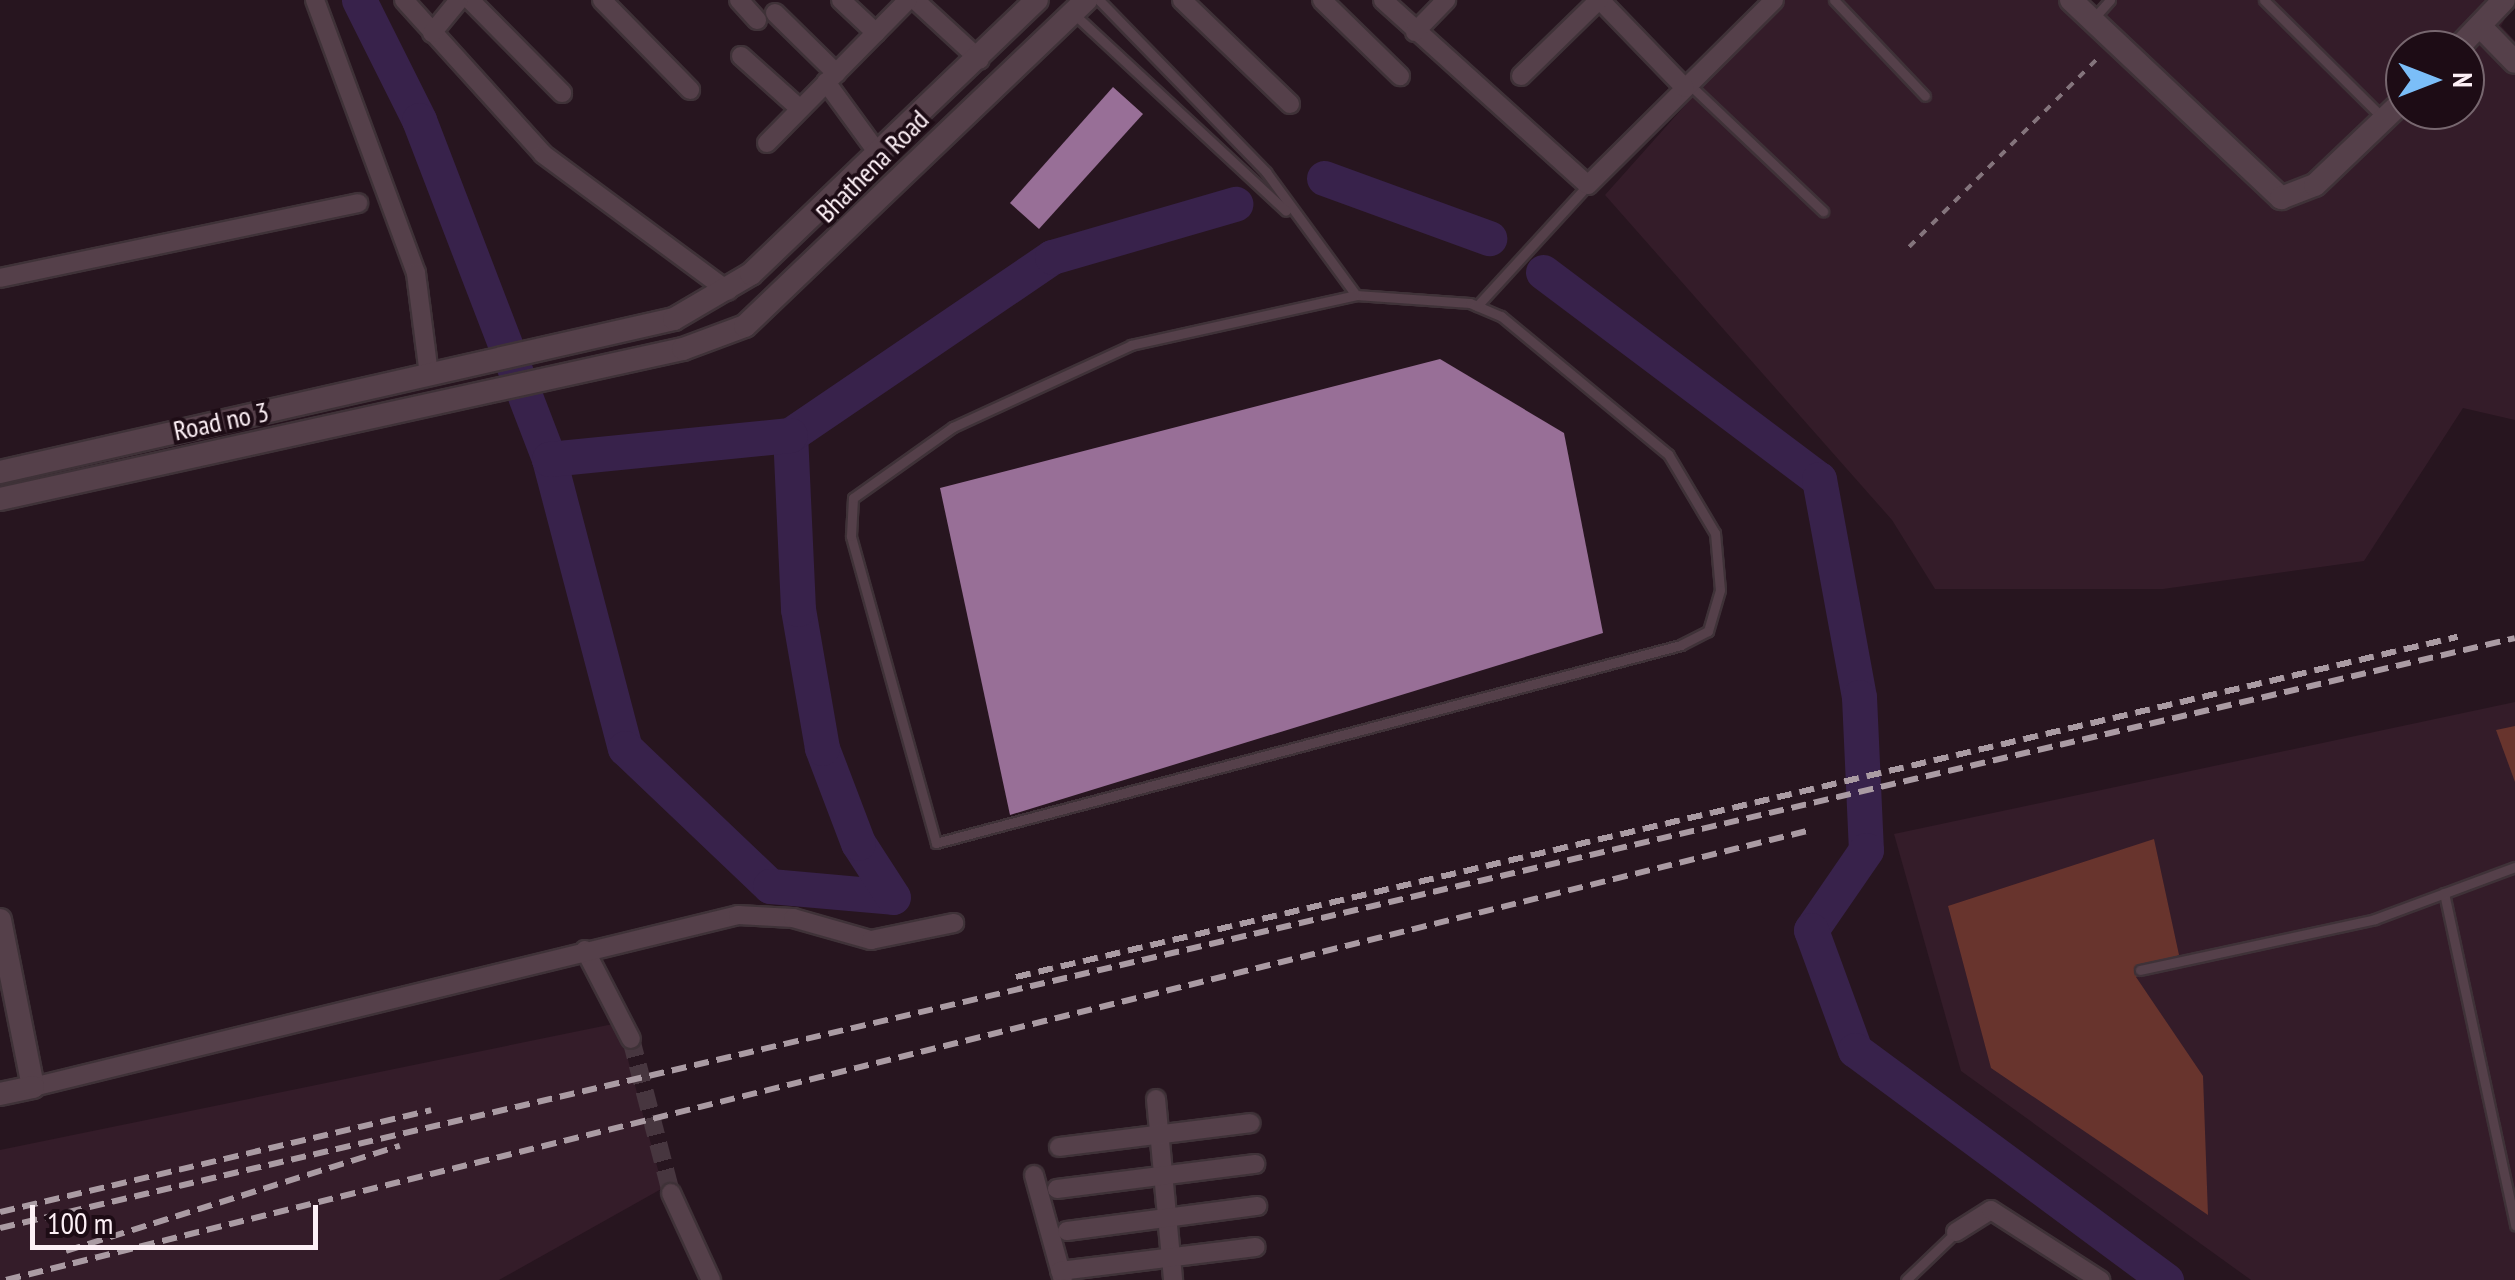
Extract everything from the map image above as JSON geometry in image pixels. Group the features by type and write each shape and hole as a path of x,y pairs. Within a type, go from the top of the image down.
{"street":[{"path":"315,0 416,272 438,373"},
{"path":"404,0 543,154 728,291"},
{"path":"432,33 459,0"},
{"path":"470,0 562,92"},
{"path":"602,0 690,90"},
{"path":"739,0 766,16 831,78 876,152"},
{"path":"841,0 876,33"},
{"path":"767,143 912,0 980,60"},
{"name":"Bhathena Road","path":"674,319 728,291 980,60 1037,0"},
{"path":"1182,0 1290,104"},
{"path":"1322,0 1400,76"},
{"path":"1383,0 1588,185 1774,0"},
{"path":"1415,32 1446,0"},
{"path":"1521,76 1599,0 1687,86"},
{"path":"2071,0 2281,198 2316,185 2384,119"},
{"path":"2476,30 2504,0"},
{"name":"Bhathena Road","path":"454,402 683,349 766,312 1079,6"},
{"path":"2480,26 2515,62"},
{"path":"741,56 800,109"},
{"path":"0,278 358,203"},
{"name":"Road no 3","path":"0,472 674,319"},
{"name":"Road no 3","path":"0,499 454,402"},
{"path":"0,1094 738,914 872,940 954,923"},
{"path":"0,920 33,1087"},
{"path":"585,950 631,1039"},
{"path":"1156,1100 1173,1280"},
{"path":"1059,1147 1251,1123"},
{"path":"1057,1189 1255,1164"},
{"path":"1034,1175 1062,1276 1256,1247"},
{"path":"671,1193 711,1280"},
{"path":"1067,1231 1256,1206"},
{"path":"1956,1232 1991,1210 2100,1280"}],"lane":[{"path":"1099,0 1266,172 1288,212 1356,295"},
{"path":"1834,0 1926,96"},
{"path":"2092,20 2110,0"},
{"path":"2264,0 2384,119"},
{"path":"1079,6 1249,186 1288,212"},
{"path":"1687,86 1823,211"},
{"path":"1476,306 1588,185"},
{"path":"1356,295 1476,306 1534,338 1686,474 1719,563 1708,631 1681,646 936,842 851,536 853,498 953,428 1131,345 1356,295"},
{"path":"2140,970 2375,919 2515,866"},
{"path":"2444,894 2515,1225"},
{"path":"1906,1280 1956,1232"}],"path":[{"path":"1908,247 2114,42"}],"shaded area":[{"path":"1779,0 2067,0 2087,16 2103,0 2515,0 2501,26 2515,41 2515,420 2463,408 2364,561 2163,589 1935,589 1892,520 1605,195"},
{"path":"2515,702 2515,1280 2251,1280 1961,1071 1894,834"},
{"path":"2515,726 2515,782 2496,730"},
{"path":"2154,839 2179,955 2136,977 2203,1076 2208,1215 1991,1068 1948,906"},
{"path":"618,1023 663,1188 499,1280 0,1280 0,1150"}],"building":[{"path":"1113,87 1143,114 1039,229 1010,203"},
{"path":"1440,359 1564,433 1603,633 1010,815 940,488"}],"waterway":[{"path":"359,0 419,120 549,459 625,748 770,886 893,897 858,843 822,748 798,609 790,435 1052,257 1235,204"},
{"path":"1324,178 1489,238"},
{"path":"1543,272 1819,479 1859,697 1866,850 1811,930 1855,1050 2166,1280"},
{"path":"549,459 790,435"}],"tunnel":[{"path":"631,1039 671,1193"}],"railway":[{"path":"1016,977 2457,637"},
{"path":"0,1228 2515,638"},
{"path":"6,1280 1807,831"},
{"path":"0,1212 431,1110"},
{"path":"66,1251 400,1146"}]}
